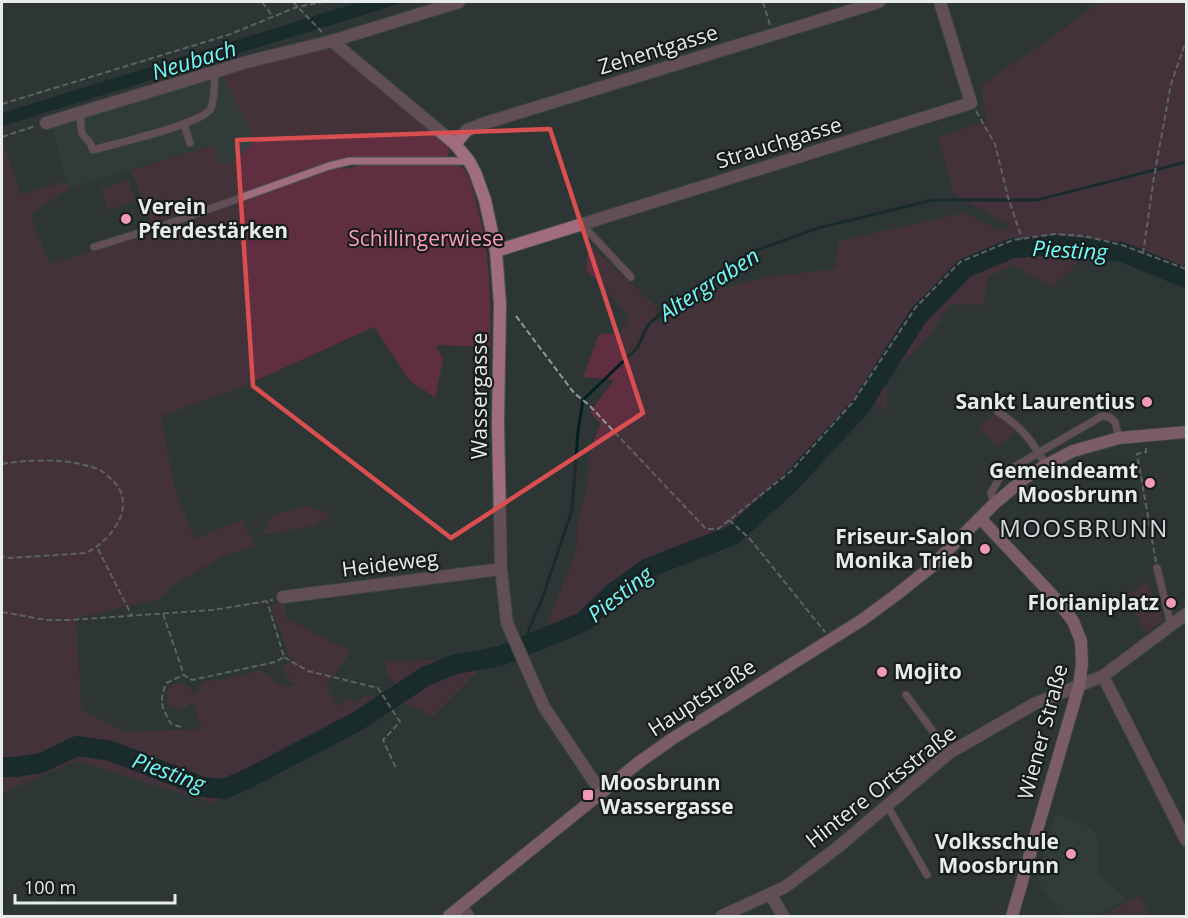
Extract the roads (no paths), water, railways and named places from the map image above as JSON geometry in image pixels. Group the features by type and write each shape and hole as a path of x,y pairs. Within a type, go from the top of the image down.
{"main road":[{"name":"Hauptstraße","path":"449,916 465,912 601,792 672,739 861,620 930,568 994,504 1025,478 1073,452 1119,438 1186,432"},
{"name":"Wiener Straße","path":"981,519 1055,598 1073,621 1081,641 1082,664 1079,686 1012,916"}],"street":[{"path":"46,123 215,71 332,41 459,2"},
{"name":"Zehentgasse","path":"455,144 467,130 482,124 879,2"},
{"name":"Strauchgasse","path":"496,251 972,103 940,2"},
{"name":"Wassergasse","path":"332,41 455,144 469,161 485,200 496,251 500,304 498,423 504,611 511,635 544,707 601,792"},
{"name":"Heideweg","path":"283,597 501,569"},
{"name":"Hintere Ortsstraße","path":"722,916 785,887 837,848 949,753 1034,704 1103,676 1186,614"},
{"path":"1103,676 1186,840"},
{"path":"771,895 783,916"}],"lane":[{"path":"80,112 81,129 90,140 93,150 112,148 203,116 210,109 215,71"},
{"path":"184,124 190,143"},
{"path":"94,247 165,225 329,166 350,161 469,161"},
{"path":"585,223 588,231 631,277"},
{"path":"998,412 1024,431 1046,465"},
{"path":"994,504 991,493 1002,474 1102,416 1109,417 1115,422 1119,438"},
{"path":"1065,437 1073,452"},
{"path":"1157,568 1171,625"},
{"path":"906,695 949,753"},
{"path":"887,805 927,875"}],"water":[{"name":"Neubach","path":"359,2 406,2 2,126 2,113"}],"waterway":[{"name":"Altergraben","path":"526,645 529,629 542,599 572,510 578,431 583,400 637,348 648,325 675,301 751,252 818,228 933,200 1037,200 1186,162"},
{"name":"Piesting","path":"2,767 41,763 77,746 111,751 203,787 224,789 356,722 426,676 456,664 500,656 583,622 613,593 648,568 733,535 791,482 860,407 918,316 965,268 1013,248 1054,245 1122,252 1186,278"}],"place":[{"name":"Verein Pferdestärken","path":"126,219"},
{"name":"Sankt Laurentius","path":"1147,402"},
{"name":"Gemeindeamt Moosbrunn","path":"1150,483"},
{"name":"Friseur-Salon Monika Trieb","path":"985,549"},
{"name":"Florianiplatz","path":"1171,603"},
{"name":"Mojito","path":"882,672"},
{"name":"Moosbrunn Wassergasse","path":"588,795"},
{"name":"Volksschule Moosbrunn","path":"1071,854"}],"district":[{"name":"MOOSBRUNN","path":"1084,529"}],"park label":[{"name":"Schillingerwiese","path":"426,239"}]}
